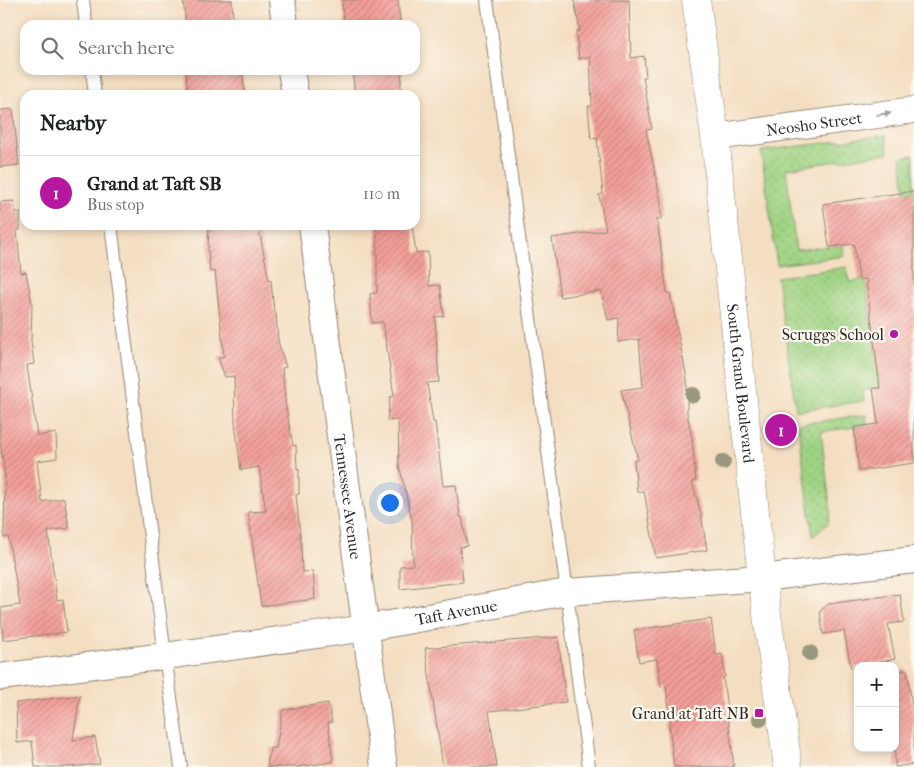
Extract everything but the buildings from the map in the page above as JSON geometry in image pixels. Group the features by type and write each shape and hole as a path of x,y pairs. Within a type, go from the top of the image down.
{"main road":[{"name":"South Grand Boulevard","path":"696,0 715,137 762,578 788,767"}],"street":[{"path":"282,0 284,20"},
{"path":"292,75 294,90"},
{"name":"Neosho Street","path":"715,137 914,110"},
{"name":"Tennessee Avenue","path":"313,230 384,767"},
{"name":"Taft Avenue","path":"0,677 366,628 567,592 762,578 914,560"}],"lane":[{"path":"83,0 85,20"},
{"path":"487,0 589,767"},
{"path":"93,75 94,90"},
{"path":"113,230 165,656 181,767"}],"green space":[{"path":"886,135 888,153 786,169 796,250 843,245 845,256 777,265 761,151"},
{"path":"914,155 914,191 905,192 901,157"},
{"path":"847,267 849,282 866,279 880,388 863,390 864,401 796,411 777,277"},
{"path":"866,415 867,425 821,432 831,512 828,523 813,537 798,424"}],"place":[{"name":"Scruggs School","path":"894,334"},
{"name":"Grand at Taft SB","path":"781,430"},
{"name":"Grand at Taft NB","path":"759,713"}]}
